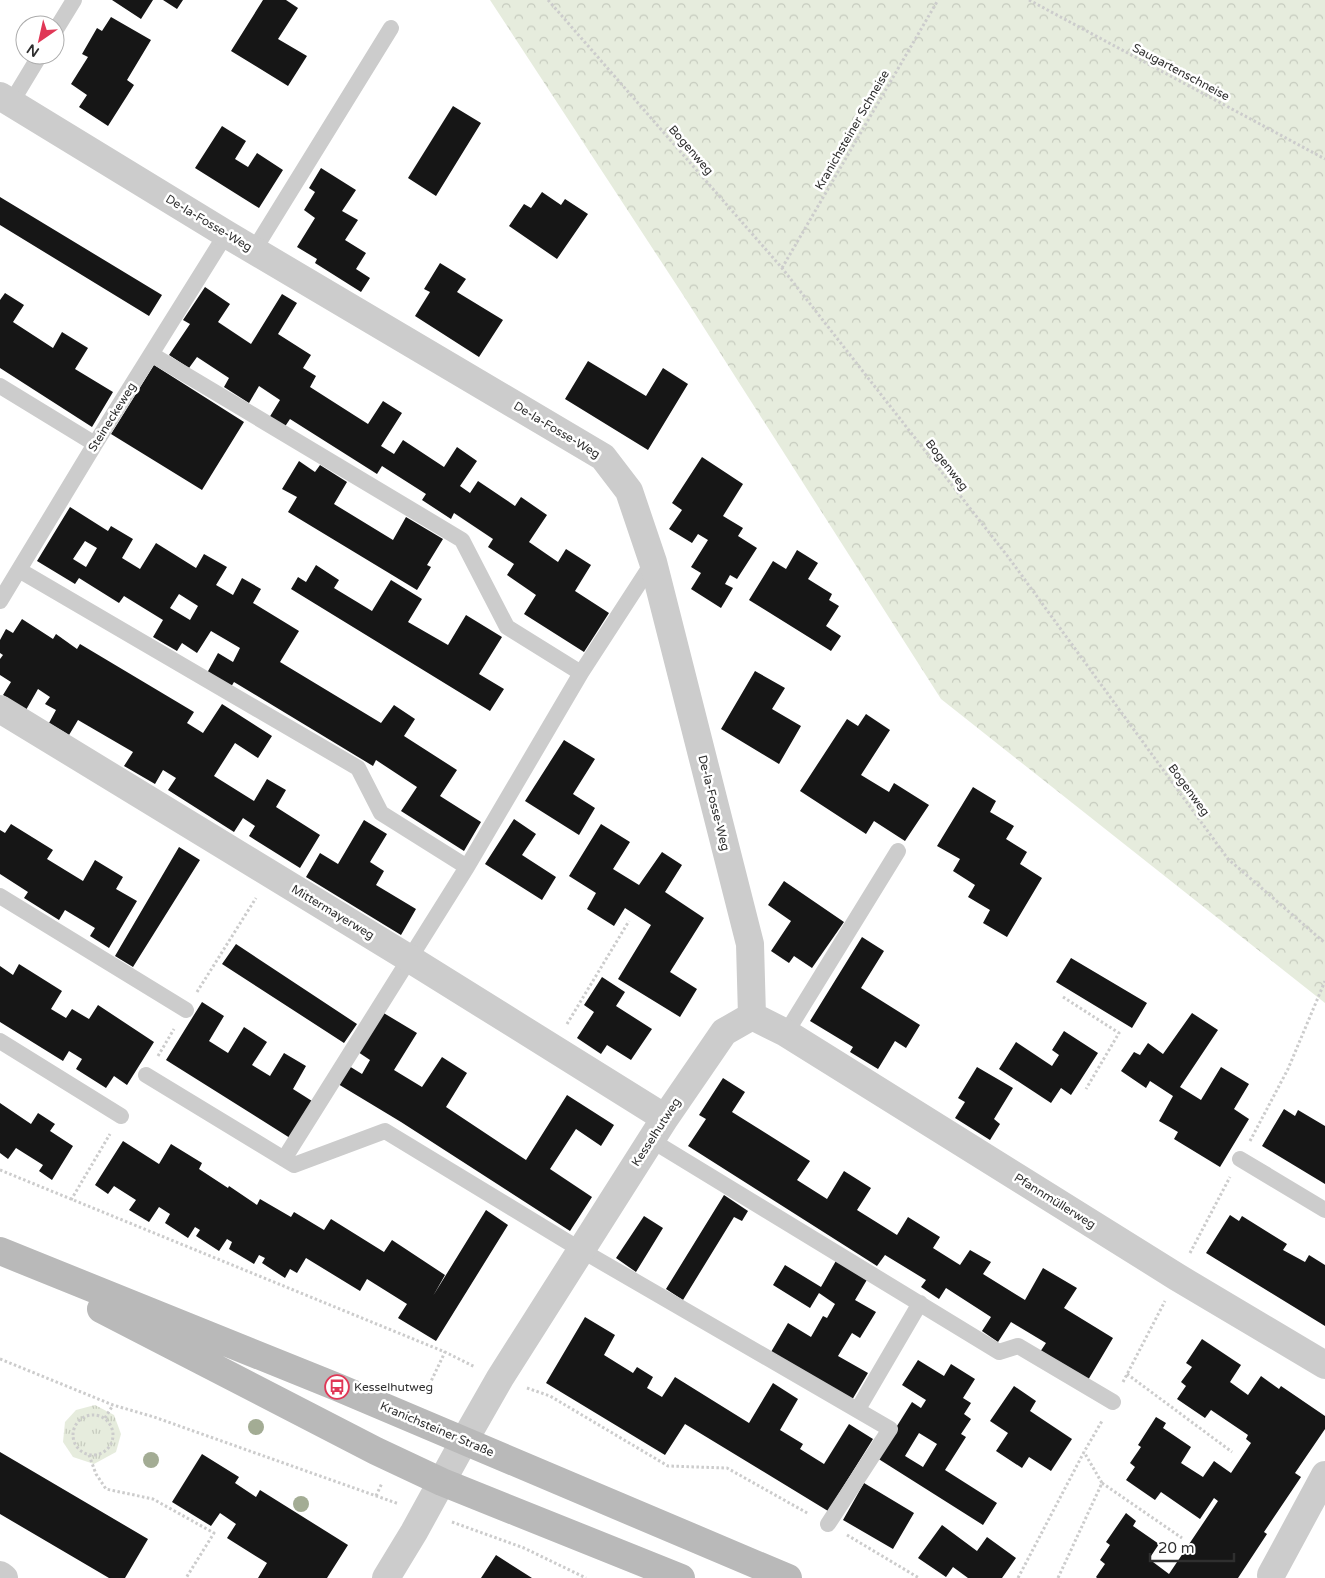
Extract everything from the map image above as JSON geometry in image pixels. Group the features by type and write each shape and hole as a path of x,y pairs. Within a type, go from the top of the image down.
{"main road":[{"name":"Kranichsteiner Straße","path":"0,1253 337,1387 788,1578"},
{"name":"Kranichsteiner Straße","path":"0,1253 376,1451 442,1482 681,1578"}],"street":[{"name":"De-la-Fosse-Weg","path":"5,99 226,234 603,457 629,491 653,562 750,944 752,1016"},
{"name":"Mittermayerweg","path":"0,709 553,1048 658,1129"},
{"name":"Pfannmüllerweg","path":"752,1016 786,1033 1177,1277 1325,1364"},
{"name":"Kesselhutweg","path":"386,1578 426,1512 500,1378 658,1129 724,1032 752,1016"},
{"path":"1271,1575 1325,1475"},
{"path":"0,1575 4,1578"}],"lane":[{"path":"65,15 74,0"},
{"path":"254,250 391,28"},
{"name":"De-la-Fosse-Weg","path":"5,99 32,65"},
{"name":"Steineckeweg","path":"0,601 226,234"},
{"path":"151,354 462,540 507,627 581,674"},
{"path":"0,386 95,444"},
{"path":"284,1159 410,959 581,674 653,562"},
{"path":"19,570 358,768 381,813 466,867"},
{"path":"786,1033 898,851"},
{"path":"0,896 186,1010"},
{"path":"0,1041 121,1116"},
{"path":"146,1075 294,1165 385,1131 580,1250 890,1429 828,1524"},
{"path":"658,1129 920,1303 999,1352 1018,1346 1113,1402"},
{"path":"1240,1159 1325,1210"},
{"path":"858,1409 920,1303"}],"path":[{"name":"Bogenweg","path":"548,0 782,268 1009,558 1228,859 1325,943"},
{"name":"Kranichsteiner Schneise","path":"782,268 938,0"},
{"name":"Saugartenschneise","path":"1030,0 1325,159"},
{"path":"146,1075 271,874"},
{"path":"553,1048 629,921"},
{"path":"1018,1578 1288,1070 1325,981"},
{"path":"1063,997 1120,1033 1086,1089"},
{"path":"70,1200 121,1116"},
{"path":"0,1170 445,1352 500,1378 550,1396 668,1466 727,1468 828,1524 919,1578"},
{"path":"421,1403 445,1352"},
{"path":"0,1359 113,1405 154,1417 524,1548 586,1578"},
{"path":"1127,1374 1232,1452"},
{"path":"105,1418 113,1405"},
{"path":"91,1415 105,1418 113,1430 112,1443 102,1453 89,1455 77,1448 72,1434 78,1421 91,1415"},
{"path":"1084,1452 1102,1483 1182,1538"},
{"path":"89,1455 96,1474 106,1489 153,1499 214,1533 186,1578"},
{"path":"1058,1578 1102,1483"}],"green space":[{"path":"490,0 1325,0 1325,1003 941,699 685,298"},
{"path":"95,1405 114,1415 121,1434 116,1452 94,1464 73,1457 63,1442 65,1422 76,1410"}],"building":[{"path":"112,0 153,0 141,19"},
{"path":"163,0 183,0 177,9"},
{"path":"263,0 286,0 298,8 278,39 307,56 288,86 231,51"},
{"path":"111,17 151,40 127,80 134,85 108,126 79,107 87,95 71,84 88,57 82,54 97,28 102,31"},
{"path":"453,106 481,123 436,196 408,178"},
{"path":"222,126 246,141 235,159 248,167 257,153 283,170 259,208 195,168"},
{"path":"321,168 356,190 342,211 358,220 345,240 366,253 356,269 370,278 361,292 315,263 317,259 297,247 315,218 304,210 315,192 309,188"},
{"path":"542,192 561,205 565,199 588,214 557,259 509,226 524,204 531,208"},
{"path":"0,197 162,295 149,316 0,225"},
{"path":"440,263 466,279 457,292 503,320 479,357 415,316 430,292 424,289"},
{"path":"205,287 230,304 218,322 251,344 282,294 297,303 278,334 311,355 303,368 316,376 310,387 368,424 383,401 402,413 381,446 394,454 403,440 444,467 457,447 477,461 460,486 470,493 478,481 515,506 521,497 547,515 529,542 558,562 566,549 591,565 575,591 609,613 584,652 524,614 536,595 507,575 514,564 488,547 493,539 454,513 451,519 422,500 426,494 382,466 377,474 290,419 284,428 269,418 280,400 259,386 249,403 224,387 229,378 197,357 189,368 169,355 190,324 183,320"},
{"path":"5,293 24,305 13,322 53,348 62,332 88,348 75,369 113,392 92,427 0,368 0,300"},
{"path":"588,361 646,396 663,368 688,384 648,450 565,399"},
{"path":"154,365 244,422 202,490 111,434"},
{"path":"702,457 743,484 723,516 743,528 738,536 757,548 737,579 730,575 725,584 733,588 721,608 691,589 701,573 691,567 708,540 698,534 692,543 669,529 682,510 672,503"},
{"path":"299,461 315,472 320,465 347,482 334,504 393,540 406,517 443,539 427,565 431,567 417,590 288,512 297,497 282,489"},
{"path":"70,507 108,531 111,526 133,539 122,558 140,569 156,543 196,568 204,554 227,567 216,585 233,595 242,578 261,589 253,603 299,631 280,662 381,723 394,705 415,719 404,736 457,770 440,796 481,822 464,851 401,811 417,787 376,760 373,766 234,682 231,687 207,673 218,653 233,662 240,648 211,631 197,653 182,643 177,651 153,637 163,620 124,596 119,603 79,578 75,584 37,561","holes":["85,541 97,548 86,567 73,559","179,594 198,606 190,620 170,608"]},
{"path":"797,550 818,563 808,579 832,594 829,600 839,606 826,626 841,636 831,651 749,600 773,561 786,569"},
{"path":"316,565 339,580 334,588 372,611 391,580 422,599 408,622 448,645 466,615 502,637 479,674 504,689 490,711 291,589 298,577 306,582"},
{"path":"22,619 53,639 56,634 77,649 80,644 194,712 187,723 203,733 222,704 272,736 258,758 235,743 214,776 254,801 267,779 286,790 276,807 320,835 300,868 249,836 255,826 243,818 234,832 168,790 176,778 163,770 155,784 124,766 133,752 78,720 69,735 49,723 56,710 45,704 50,697 38,689 26,710 3,695 11,682 0,675 0,659 3,655 0,653 0,640 6,629 13,633"},
{"path":"755,671 785,688 772,709 801,726 779,764 721,729"},
{"path":"866,714 890,730 861,775 889,792 894,783 929,805 905,841 874,821 866,834 800,791 847,719 858,726"},
{"path":"564,740 595,759 573,794 595,808 579,835 525,801"},
{"path":"973,787 996,801 990,812 1014,826 1006,839 1027,852 1020,864 1042,878 1007,937 983,923 990,910 968,897 975,885 953,871 960,859 937,846"},
{"path":"514,819 536,834 522,855 556,877 542,900 485,864"},
{"path":"364,820 387,834 370,862 384,871 376,885 416,909 401,935 306,877 320,853 338,864"},
{"path":"11,824 53,850 47,859 83,881 95,860 123,877 116,889 137,901 109,948 90,936 95,928 65,910 59,920 24,898 28,892 0,874 0,830 5,833"},
{"path":"601,824 630,842 613,869 639,885 662,852 682,865 665,892 704,918 670,972 697,989 680,1017 618,979 651,925 625,908 614,926 587,909 596,893 569,876"},
{"path":"179,847 200,860 133,967 115,956"},
{"path":"784,881 844,922 812,968 794,956 789,963 771,951 791,921 768,905"},
{"path":"862,937 884,951 861,988 920,1025 906,1048 895,1041 878,1069 850,1052 853,1047 810,1021"},
{"path":"236,944 357,1024 344,1043 222,964"},
{"path":"1071,958 1147,1003 1132,1028 1056,982"},
{"path":"19,964 62,991 51,1009 66,1018 72,1009 89,1019 98,1005 154,1042 127,1085 114,1076 106,1088 76,1069 82,1059 69,1051 63,1061 0,1022 0,966 13,975"},
{"path":"602,977 625,992 616,1006 652,1029 631,1060 607,1045 601,1054 577,1038 594,1012 584,1005"},
{"path":"202,1002 224,1016 209,1041 228,1053 244,1027 267,1042 252,1065 270,1076 284,1053 306,1066 293,1089 312,1101 290,1138 166,1060"},
{"path":"382,1012 417,1033 394,1070 422,1087 442,1057 467,1073 446,1107 526,1160 567,1095 614,1125 601,1146 576,1129 550,1169 592,1197 570,1231 401,1122 338,1084 349,1066 362,1074 370,1060 358,1052"},
{"path":"1192,1013 1218,1030 1180,1087 1201,1100 1221,1067 1249,1084 1234,1109 1249,1119 1220,1167 1174,1139 1178,1132 1159,1121 1173,1096 1150,1081 1146,1088 1121,1071 1134,1052 1140,1055 1148,1043 1163,1054"},
{"path":"1064,1031 1098,1053 1071,1095 1061,1088 1051,1103 999,1069 1016,1042 1052,1066 1059,1055 1052,1050"},
{"path":"977,1067 1013,1088 994,1119 1000,1124 990,1140 955,1118 965,1102 958,1098"},
{"path":"723,1078 745,1092 732,1112 810,1161 797,1180 827,1199 844,1171 871,1188 857,1210 897,1235 908,1217 940,1237 933,1248 960,1265 970,1250 991,1262 983,1274 1025,1300 1043,1268 1077,1288 1064,1308 1113,1338 1088,1380 1040,1352 1046,1343 1011,1322 998,1342 982,1331 991,1317 946,1288 939,1299 921,1287 926,1280 885,1255 877,1266 688,1146 706,1119 699,1115"},
{"path":"0,1103 31,1124 38,1113 55,1124 50,1131 73,1146 52,1180 39,1171 43,1165 16,1148 8,1159 0,1153"},
{"path":"1284,1109 1295,1116 1298,1110 1325,1126 1325,1184 1262,1146"},
{"path":"123,1141 159,1164 171,1144 202,1163 199,1169 257,1205 260,1199 291,1217 294,1212 324,1230 331,1219 384,1252 392,1240 445,1275 433,1296 486,1210 508,1225 436,1341 398,1318 407,1304 367,1279 360,1291 306,1258 297,1273 290,1269 285,1278 262,1263 265,1258 259,1255 254,1264 229,1249 232,1242 227,1239 219,1251 196,1236 200,1230 195,1227 188,1238 165,1223 170,1214 159,1207 149,1222 129,1210 136,1200 114,1186 108,1194 95,1185"},
{"path":"724,1195 748,1211 742,1221 734,1217 683,1300 666,1289"},
{"path":"1230,1215 1239,1221 1242,1216 1287,1244 1283,1250 1305,1262 1309,1255 1325,1265 1325,1326 1206,1253"},
{"path":"644,1216 663,1228 636,1272 616,1258"},
{"path":"837,1259 868,1278 855,1300 876,1312 860,1338 852,1333 838,1356 868,1373 852,1400 771,1352 788,1323 811,1337 823,1316 827,1318 835,1304 819,1293 810,1308 773,1285 785,1265 821,1287"},
{"path":"585,1317 615,1335 604,1355 633,1373 637,1367 653,1377 647,1388 662,1397 675,1377 749,1423 773,1383 798,1399 780,1430 803,1444 800,1449 824,1464 849,1424 873,1439 828,1511 685,1424 665,1455 546,1383"},
{"path":"1202,1339 1241,1365 1230,1382 1248,1395 1261,1376 1279,1389 1281,1386 1325,1416 1325,1429 1295,1473 1301,1477 1264,1532 1267,1534 1238,1578 1097,1578 1105,1564 1100,1560 1110,1545 1106,1542 1126,1513 1136,1521 1133,1526 1159,1544 1149,1559 1169,1574 1218,1501 1214,1498 1200,1519 1161,1492 1155,1500 1126,1480 1135,1467 1130,1463 1141,1447 1138,1445 1156,1417 1166,1423 1163,1428 1191,1447 1181,1463 1203,1477 1214,1461 1231,1473 1251,1443 1246,1439 1248,1435 1211,1410 1205,1418 1177,1399 1186,1386 1181,1382 1192,1367 1186,1363"},
{"path":"918,1360 944,1376 951,1364 975,1379 963,1398 971,1403 964,1414 971,1419 961,1434 966,1437 945,1470 997,1503 983,1525 877,1458 912,1402 921,1408 926,1400 902,1385","holes":["919,1433 937,1444 923,1467 905,1456"]},
{"path":"1014,1386 1036,1401 1030,1411 1072,1439 1051,1471 1029,1457 1022,1468 996,1451 1008,1433 990,1421"},
{"path":"0,1452 148,1539 125,1578 109,1578 0,1514"},
{"path":"202,1454 239,1477 235,1483 256,1497 260,1490 348,1545 327,1578 258,1578 267,1563 227,1538 236,1524 220,1513 211,1526 172,1502"},
{"path":"864,1483 914,1513 893,1549 843,1520"},
{"path":"942,1525 977,1551 987,1537 1016,1558 1002,1578 968,1578 953,1567 946,1577 918,1558"},
{"path":"496,1555 532,1578 481,1578"}],"place":[{"name":"Kesselhutweg","path":"337,1387"}]}
